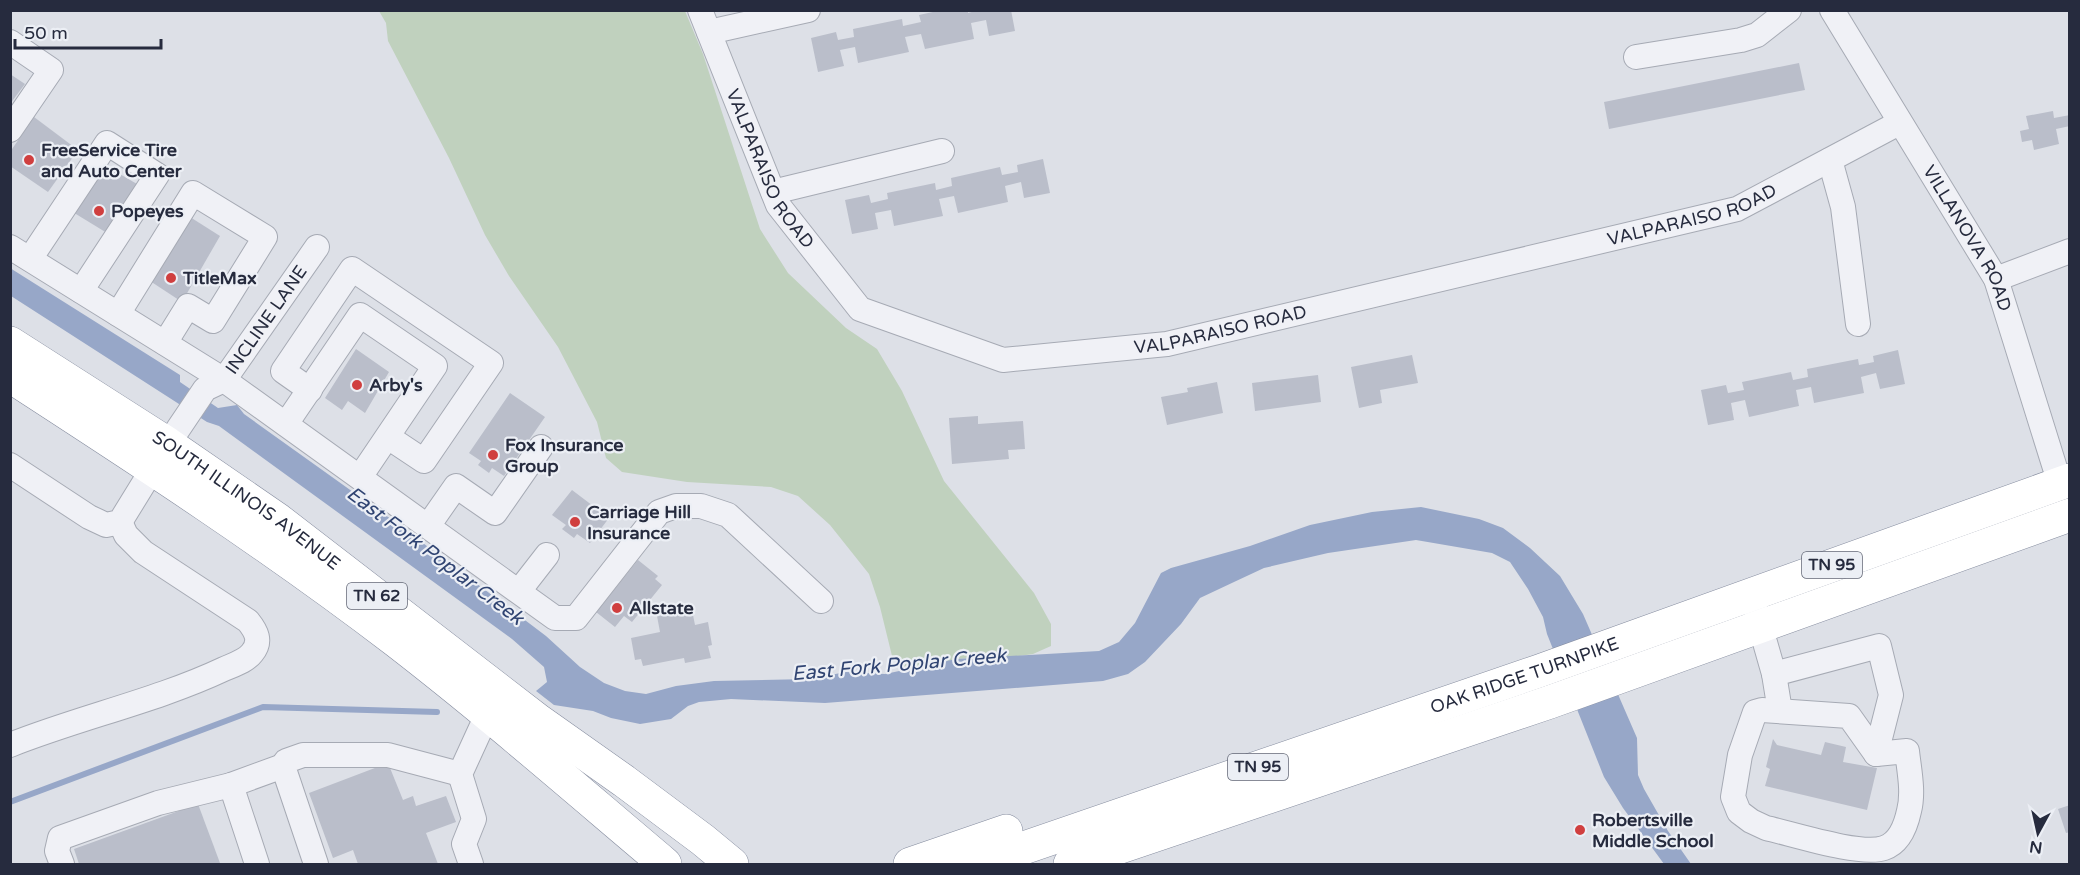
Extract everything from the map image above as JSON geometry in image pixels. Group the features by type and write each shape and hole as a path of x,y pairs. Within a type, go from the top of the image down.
{"highway":[{"name":"SOUTH ILLINOIS AVENUE","path":"10,343 277,519 539,721 624,781 732,864"},
{"name":"SOUTH ILLINOIS AVENUE","path":"10,376 167,446 256,539 396,641 665,864"},
{"name":"OAK RIDGE TURNPIKE","path":"977,864 1539,671 2065,482"},
{"name":"OAK RIDGE TURNPIKE","path":"1070,864 1095,859 1550,702 2070,515"},
{"path":"910,864 1188,770 1371,728"},
{"path":"532,753 564,801 636,864"}],"street":[{"path":"704,21 808,10"},
{"path":"1636,57 1741,40 1757,35 1789,10"},
{"name":"VILLANOVA ROAD","path":"1832,10 1996,279 2065,482"},
{"name":"VALPARAISO ROAD","path":"704,21 778,205 860,309 1003,360 1167,344 1737,209 1899,123"},
{"path":"10,42 51,70 10,130"},
{"path":"81,291 157,175 107,143 20,253 81,291 118,314 165,343 215,384 286,424 555,618 576,618 659,512 676,506 701,506 729,515 821,601"},
{"path":"773,192 942,151"},
{"path":"1830,160 1843,207 1858,324"},
{"path":"118,314 194,193 265,237 213,321 188,306 165,343"},
{"name":"INCLINE LANE","path":"120,522 167,446 317,247"},
{"path":"1996,279 2070,251"},
{"path":"310,390 283,371 352,269 491,363 424,461 388,437"},
{"path":"286,424 360,315 435,366 360,477"},
{"path":"428,526 456,486 495,513 541,447"},
{"path":"10,465 89,517 106,525 120,522 126,535 143,552 248,621 256,631 257,641 252,653 242,661 201,680 10,745"},
{"path":"519,591 547,555"},
{"path":"1752,594 1774,674 1780,711"},
{"path":"1774,674 1879,646 1891,695 1876,754"},
{"path":"1762,710 1849,716 1876,754 1907,751 1910,777 1910,809 1905,827 1897,839 1885,848 1868,850 1766,828 1739,812 1733,797 1740,755 1755,712 1762,710"},
{"path":"471,864 464,844 474,819 460,774 487,715"},
{"path":"62,864 57,851 60,838 158,803 231,785 283,766 286,761 303,755 388,755 460,774"},
{"path":"283,766 316,864"},
{"path":"231,785 258,864"}],"green space":[{"path":"379,11 685,11 703,54 760,229 788,273 846,328 877,349 902,391 944,481 1034,593 1051,624 1051,646 1033,654 1007,658 956,659 931,666 906,668 893,660 869,574 830,525 798,496 771,487 687,482 622,472 606,458 597,422 558,347 509,276 485,235 449,158 388,41 386,23"}],"water":[{"name":"East Fork Poplar Creek","path":"10,268 180,375 180,382 218,408 237,405 244,414 395,522 546,636 580,667 604,683 625,691 646,694 676,686 714,681 809,679 846,672 885,674 956,659 1099,651 1119,642 1135,623 1161,573 1171,568 1250,546 1310,525 1372,512 1421,507 1479,519 1503,528 1530,548 1560,576 1583,614 1637,738 1638,775 1644,789 1668,831 1691,864 1664,864 1623,808 1604,777 1547,634 1543,617 1510,562 1492,553 1416,540 1328,553 1264,568 1200,598 1181,624 1145,662 1128,674 1103,681 825,703 731,699 699,702 688,706 671,719 640,724 611,718 593,711 554,705 536,691 547,682 544,667 512,639 219,426 207,422 11,296"}],"building":[{"path":"942,10 968,10 968,13 979,10 1011,10 1015,31 989,36 986,20 971,23 974,39 925,49 921,34 905,37 909,52 858,63 855,47 840,50 844,66 818,72 811,38 836,32 838,40 854,37 853,29 902,19 903,26 921,22 919,15"},
{"path":"1799,63 1805,90 1609,129 1604,102"},
{"path":"10,74 25,84 10,104"},
{"path":"2053,111 2054,118 2070,115 2070,126 2056,129 2059,144 2034,150 2032,140 2022,142 2020,131 2029,129 2026,116"},
{"path":"34,117 78,150 48,192 10,166 10,152"},
{"path":"1043,159 1050,193 1024,198 1021,182 1005,186 1008,202 958,213 954,196 939,199 943,216 894,226 891,210 875,213 878,229 852,234 845,200 869,195 871,203 888,199 887,193 935,183 936,190 952,186 951,178 1000,167 1002,175 1018,172 1017,165"},
{"path":"99,162 137,184 107,233 71,211"},
{"path":"190,217 220,236 182,302 150,281"},
{"name":"Arby's","path":"356,349 389,372 365,413 348,401 342,410 325,398"},
{"path":"1898,350 1905,384 1880,389 1876,373 1861,377 1864,393 1814,403 1811,387 1796,390 1799,406 1749,417 1745,400 1731,403 1734,420 1708,425 1701,390 1726,385 1728,393 1744,390 1742,382 1791,372 1793,380 1808,377 1807,369 1858,359 1859,365 1874,362 1873,356"},
{"path":"1412,355 1418,383 1380,390 1382,403 1359,408 1351,367"},
{"path":"1318,375 1321,402 1255,411 1252,383"},
{"path":"1217,382 1223,413 1167,425 1161,397 1188,392 1187,388"},
{"path":"510,393 545,417 504,476 492,468 489,473 478,465 481,461 469,453"},
{"path":"978,416 978,424 1023,421 1025,449 1008,450 1009,459 952,464 949,418"},
{"path":"572,490 609,518 590,543 577,534 574,538 562,529 566,525 552,515"},
{"path":"638,560 658,576 655,579 662,585 632,622 624,616 615,627 596,612"},
{"path":"692,610 695,625 708,622 712,645 708,646 711,658 685,663 684,658 643,666 641,659 635,660 631,638 660,632 657,616"},
{"path":"1773,739 1777,745 1821,755 1825,742 1846,747 1843,762 1877,768 1867,810 1765,786 1770,769 1766,767"},
{"path":"388,763 403,800 413,796 416,806 446,796 456,822 426,833 438,864 358,864 353,850 333,858 309,793"},
{"path":"198,804 220,863 79,864 74,849"},
{"path":"2070,805 2070,832 2066,833 2058,809"}],"waterway":[{"path":"10,802 263,707 437,712"}],"place":[{"name":"FreeService Tire and Auto Center","path":"29,160"},
{"name":"Popeyes","path":"99,211"},
{"name":"TitleMax","path":"171,278"},
{"name":"Arby's","path":"357,385"},
{"name":"Fox Insurance Group","path":"493,455"},
{"name":"Carriage Hill Insurance","path":"575,522"},
{"name":"Allstate","path":"617,608"},
{"name":"Robertsville Middle School","path":"1580,830"}]}
